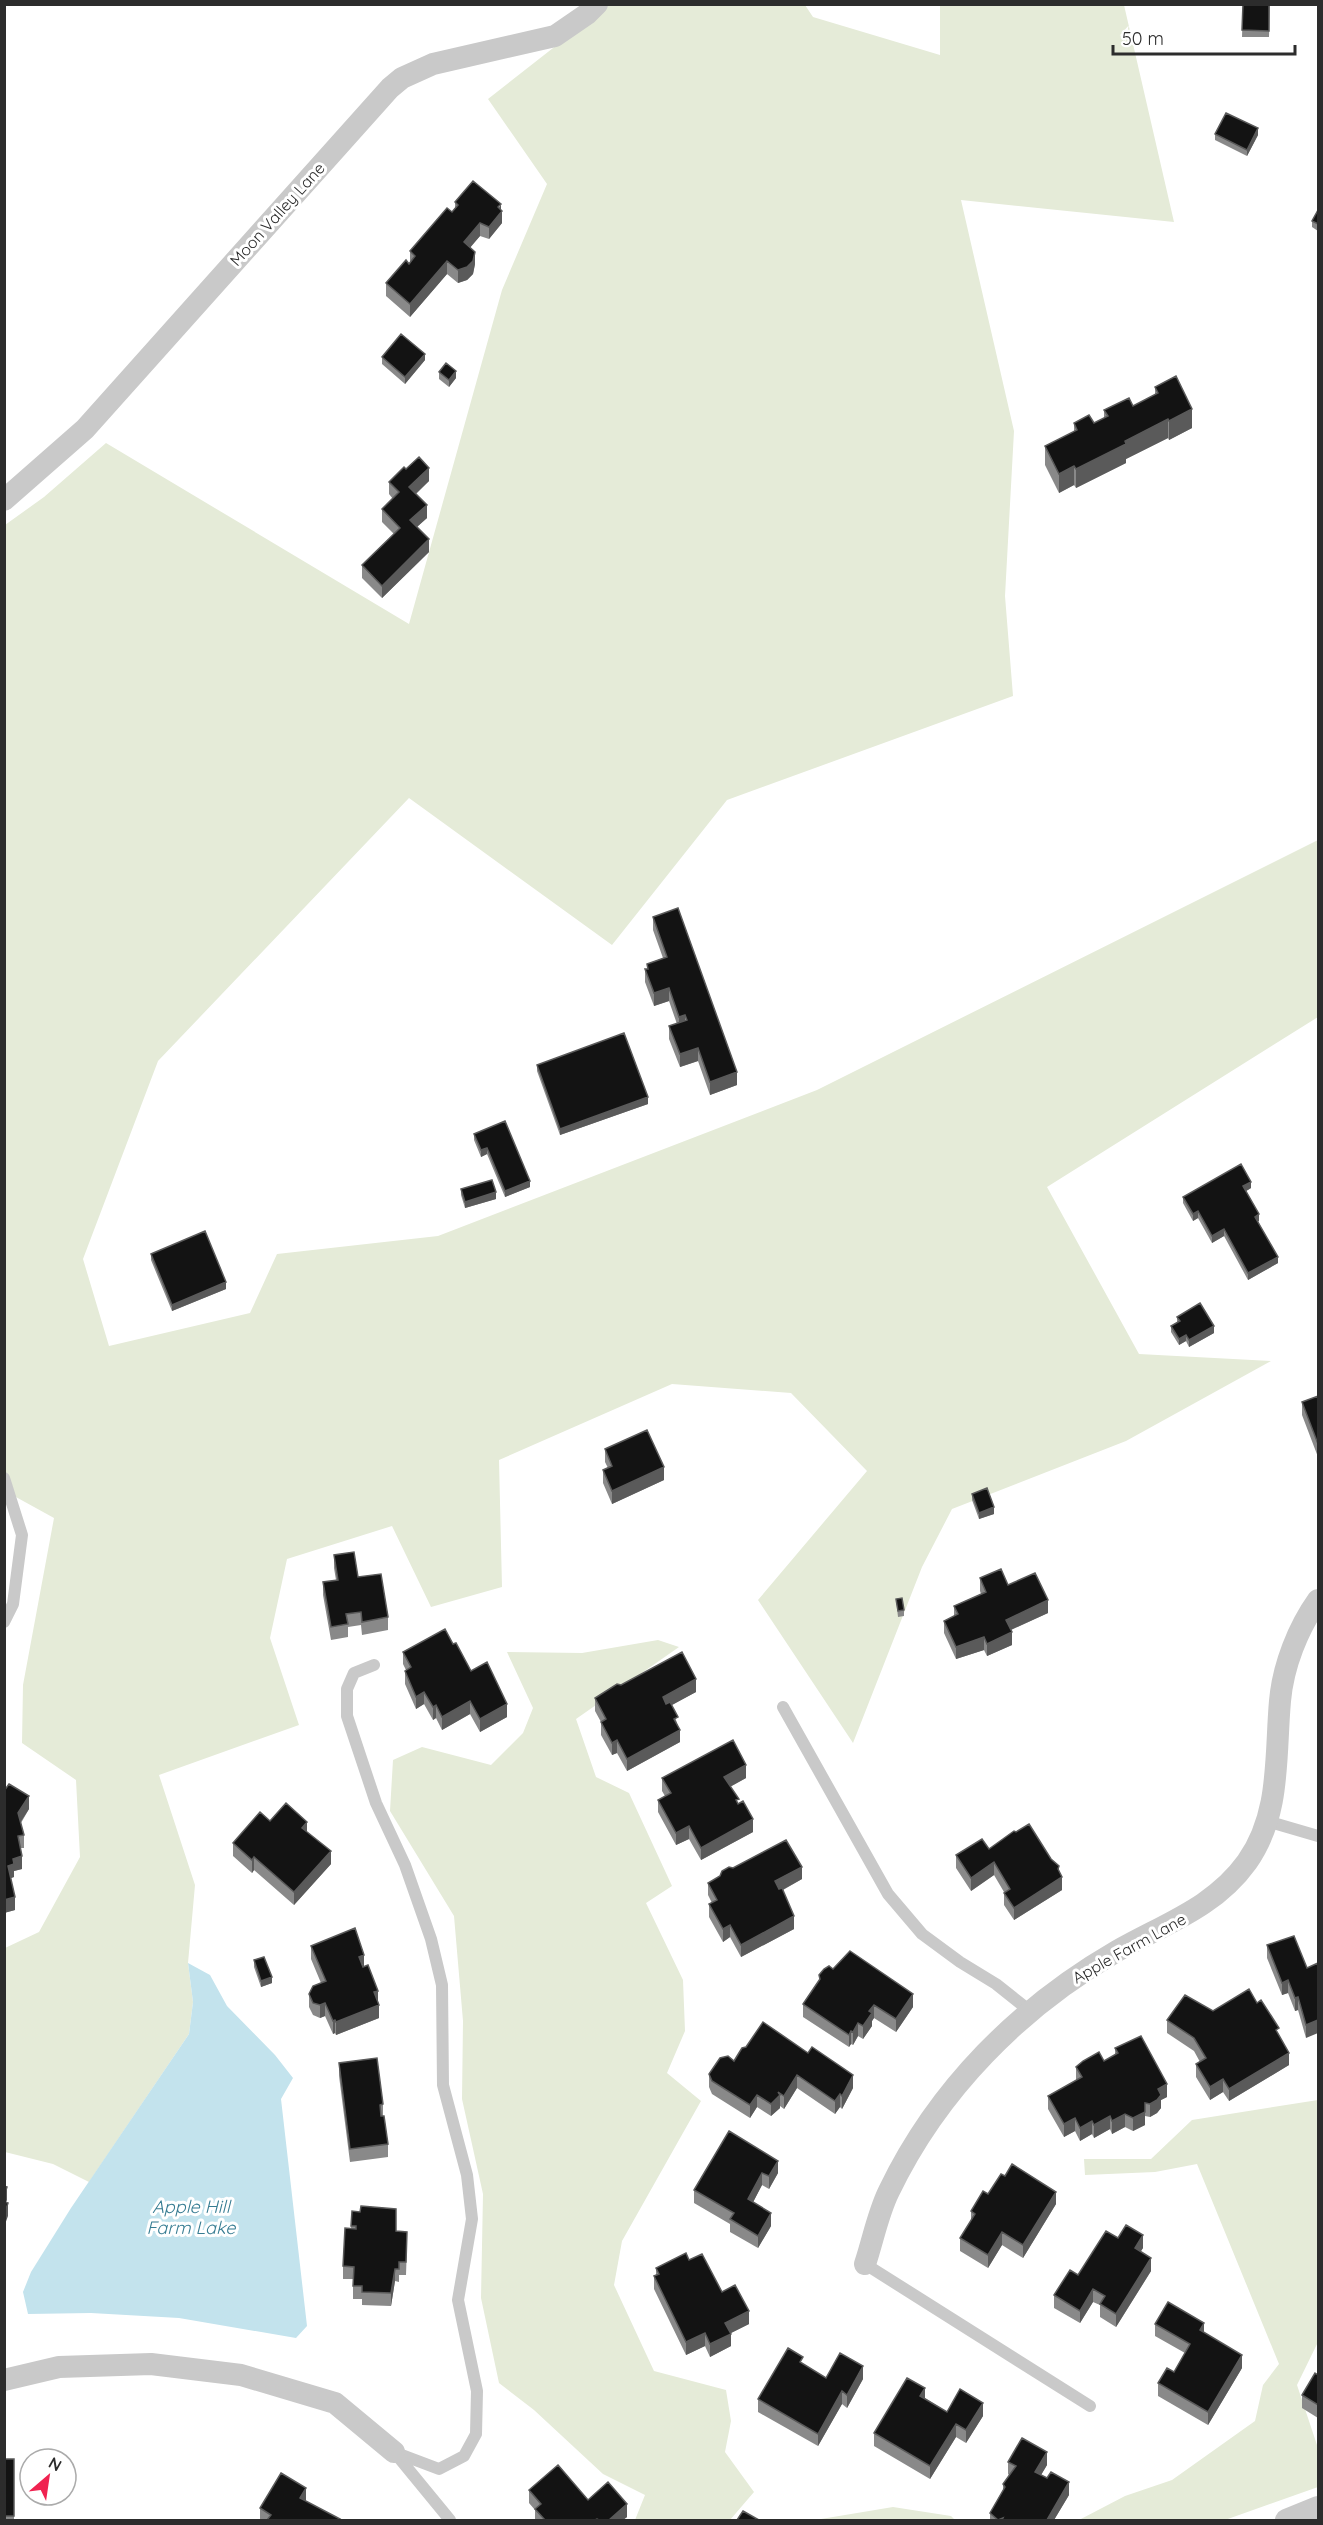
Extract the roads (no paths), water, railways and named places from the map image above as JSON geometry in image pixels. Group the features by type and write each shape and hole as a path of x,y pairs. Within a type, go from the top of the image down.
{"street":[{"name":"Moon Valley Lane","path":"4,500 28,482 85,429 390,88 402,78 433,64 555,36 587,14 597,4"},
{"name":"Apple Farm Lane","path":"865,2264 888,2192 922,2133 978,2061 1030,2011 1077,1975 1208,1902 1230,1884 1248,1861 1267,1821 1276,1783 1283,1682 1295,1642 1318,1600"},
{"path":"4,2380 60,2367 151,2364 241,2374 335,2403 394,2452"},
{"path":"1286,2520 1318,2508"}],"lane":[{"path":"4,1478 22,1535 12,1604 4,1622"},
{"path":"374,1665 354,1673 347,1689 347,1716 376,1803 405,1865 424,1918 442,1985 443,2085 467,2175 472,2219 458,2300 477,2391 476,2434 464,2456 439,2469 394,2452"},
{"path":"783,1707 847,1826 888,1894 922,1934 960,1962 996,1984 1030,2011"},
{"path":"1267,1821 1318,1836"},
{"path":"865,2264 1090,2406"},
{"path":"394,2452 450,2520"}],"water":[{"name":"Apple Hill Farm Lake","path":"188,1963 210,1975 227,2006 275,2055 293,2078 281,2099 307,2326 296,2338 179,2318 91,2313 28,2314 23,2292 31,2272 71,2208 189,2034 193,2002"}]}
